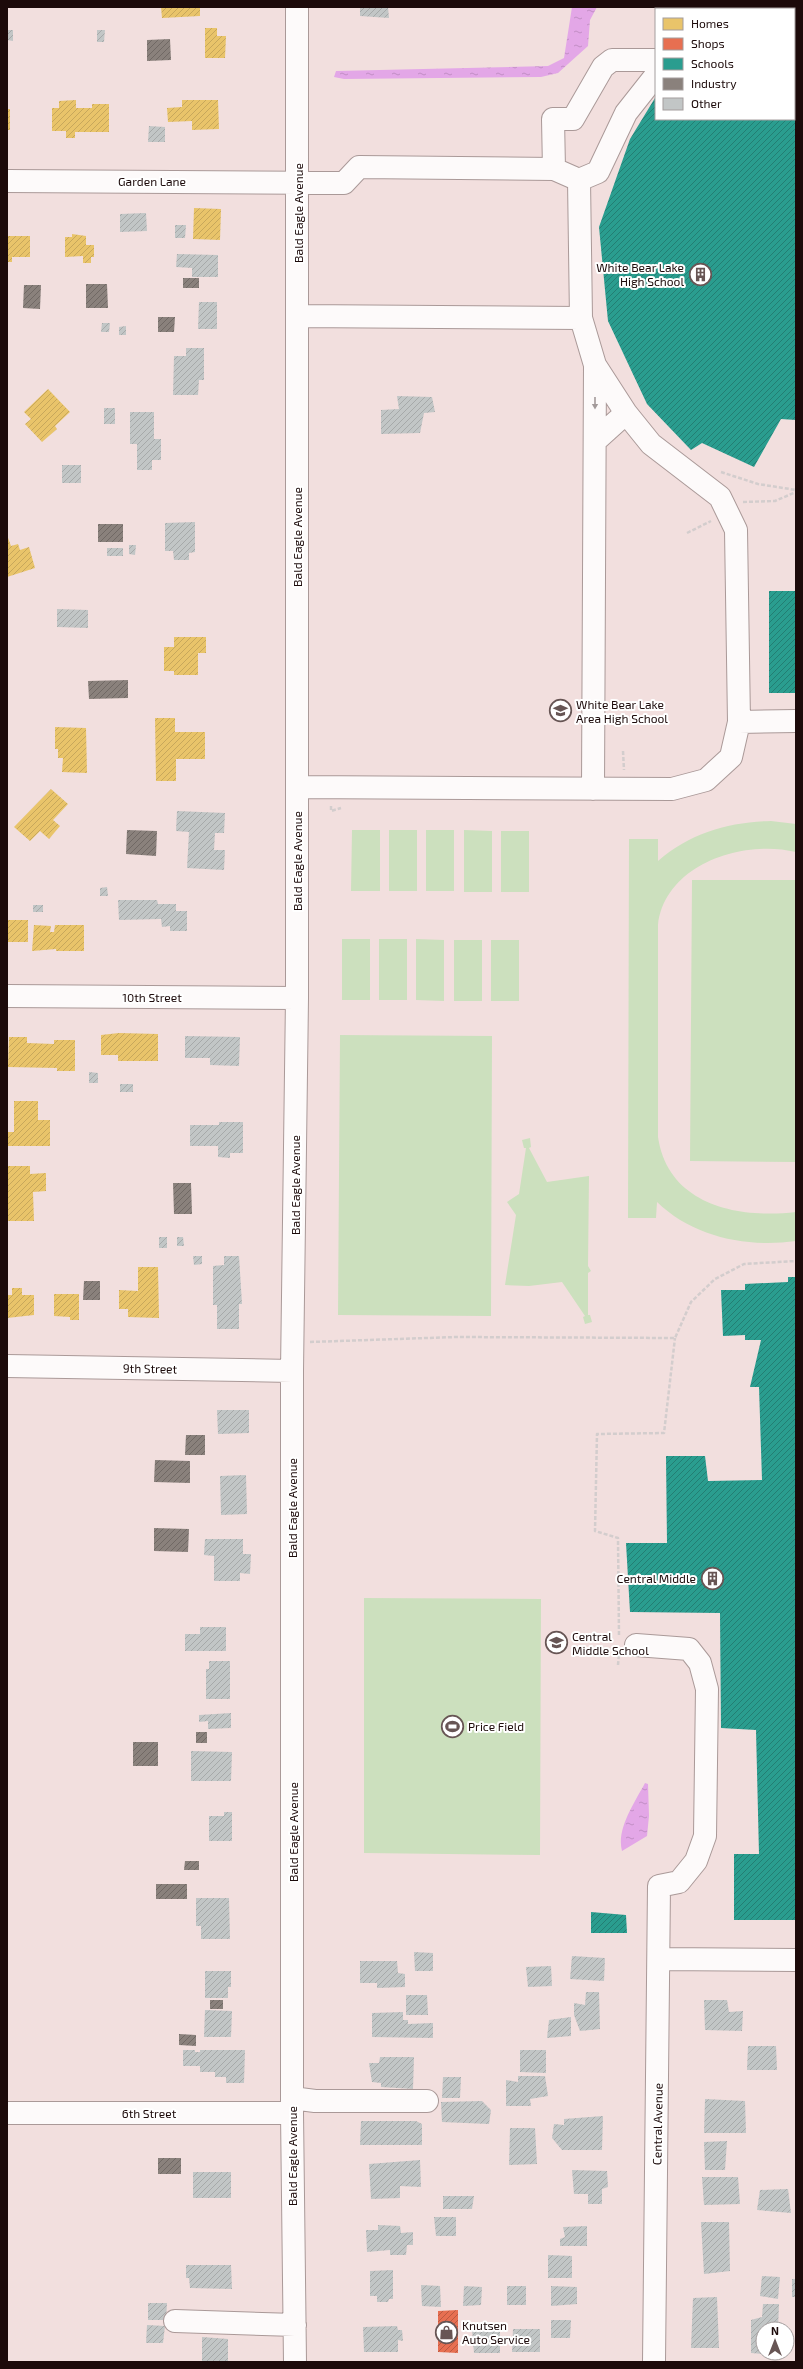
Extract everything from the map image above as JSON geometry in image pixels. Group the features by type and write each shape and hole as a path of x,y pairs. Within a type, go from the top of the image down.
{"street":[{"name":"Bald Eagle Avenue","path":"295,2362 292,2106 292,1371 294,1345 297,998 297,7"},
{"path":"655,60 612,60 603,67 573,119 553,120 554,168 579,180 598,172 626,113 655,76"},
{"name":"Garden Lane","path":"7,181 344,183 359,167 554,168"},
{"path":"297,787 672,789 706,780 731,757 739,722 736,530 720,497 651,444 626,413 595,365 581,318 579,180"},
{"path":"298,316 581,318"},
{"path":"593,789 595,365"},
{"path":"595,441 626,413"},
{"path":"739,722 796,721"},
{"name":"10th Street","path":"7,996 297,998"},
{"name":"9th Street","path":"7,1366 292,1371"},
{"name":"Central Avenue","path":"625,1644 689,1649 700,1663 708,1689 706,1836 696,1861 679,1882 659,1886 654,2362"},
{"path":"659,1959 796,1960"},
{"name":"6th Street","path":"7,2113 292,2106 315,2101 427,2101"},
{"path":"175,2321 295,2325"}],"path":[{"path":"715,469 758,484 796,491"},
{"path":"721,472 726,478"},
{"path":"743,502 775,501 796,491"},
{"path":"739,496 746,508"},
{"path":"331,811 347,806"},
{"path":"618,1665 625,1644 618,1538 595,1531 597,1434 664,1433 675,1338 691,1302 715,1279 744,1264 796,1261"},
{"path":"294,1345 316,1342 456,1337 675,1338"}],"green space":[{"path":"771,821 796,824 796,852 775,849 753,849 731,853 710,861 691,872 675,886 664,904 658,925 658,1137 664,1160 676,1178 691,1192 709,1203 729,1209 751,1213 774,1214 796,1212 796,1241 759,1243 740,1241 704,1232 671,1214 657,1202 656,1218 628,1218 629,839 658,839 658,861 683,843 711,831 740,824"},
{"path":"352,830 380,830 380,891 351,891"},
{"path":"389,830 417,830 417,891 389,891"},
{"path":"426,830 454,830 454,891 426,891"},
{"path":"464,830 492,831 492,892 464,892"},
{"path":"501,831 529,831 529,892 501,892"},
{"path":"692,880 796,880 796,1162 690,1161"},
{"path":"342,939 370,939 370,1000 342,1000"},
{"path":"379,939 407,939 407,1000 379,1000"},
{"path":"416,939 444,940 444,1001 416,1000"},
{"path":"454,940 482,940 482,1001 454,1001"},
{"path":"491,940 519,940 519,1001 491,1001"},
{"path":"340,1035 492,1036 491,1316 338,1315"},
{"path":"530,1138 531,1147 529,1148 547,1182 589,1176 588,1266 591,1271 588,1273 588,1315 590,1315 592,1322 585,1324 583,1317 585,1316 562,1282 529,1286 505,1285 516,1215 507,1202 519,1194 526,1148 524,1148 522,1140"},
{"name":"Price Field","path":"364,1598 541,1599 540,1855 364,1853"}],"water":[{"path":"572,7 597,7 590,20 588,46 558,73 541,77 344,79 334,77 336,71 548,66 564,58"},
{"path":"645,1783 648,1784 649,1816 647,1836 622,1851 621,1843 624,1825"}],"building: Homes":[{"path":"161,7 200,7 200,16 162,18"},
{"path":"205,28 217,28 217,36 226,36 225,58 205,58"},
{"path":"76,100 76,108 92,108 92,104 109,104 109,132 75,132 75,138 66,138 66,131 52,131 52,108 59,108 59,101"},
{"path":"182,100 218,100 219,129 192,130 192,121 168,122 167,108 182,107"},
{"path":"7,109 10,109 10,130 7,130"},
{"path":"194,208 221,209 220,240 193,239"},
{"path":"72,234 86,236 86,245 94,245 94,257 91,257 91,263 83,263 83,256 65,257 65,237 72,237"},
{"path":"8,236 30,236 30,257 12,257 12,262 7,262"},
{"path":"48,389 70,412 55,426 57,429 42,442 25,424 31,419 24,412"},
{"path":"7,535 11,546 18,544 20,550 29,547 35,568 7,577"},
{"path":"174,637 206,637 206,653 198,653 198,675 174,675 174,671 164,671 164,647 174,647"},
{"path":"155,718 175,718 175,732 205,732 205,759 176,759 176,781 156,781"},
{"path":"55,727 86,728 87,773 62,772 63,758 58,758 58,749 55,749"},
{"path":"51,789 68,804 53,820 60,826 49,839 40,831 30,841 14,827"},
{"path":"7,920 28,920 28,942 7,942"},
{"path":"34,925 51,926 50,932 54,932 55,925 84,925 84,951 56,951 56,949 32,951"},
{"path":"119,1033 158,1034 158,1061 118,1061 118,1055 101,1055 101,1035"},
{"path":"9,1037 27,1037 27,1043 54,1044 54,1040 75,1040 75,1071 57,1071 57,1068 8,1067"},
{"path":"14,1101 38,1101 38,1120 50,1120 50,1146 7,1146 7,1132 14,1132"},
{"path":"8,1166 30,1166 30,1174 46,1173 46,1191 33,1192 34,1221 7,1221"},
{"path":"138,1267 158,1267 159,1318 128,1317 128,1309 119,1309 119,1290 138,1291"},
{"path":"12,1288 22,1288 22,1295 34,1295 34,1315 7,1318 7,1295 12,1295"},
{"path":"54,1294 79,1294 79,1320 70,1320 70,1317 54,1316"}],"building: Shops":[{"path":"458,2310 458,2353 438,2352 438,2311"}],"building: Schools":[{"name":"White Bear Lake High School","path":"795,50 796,420 781,419 754,467 702,443 691,450 647,404 608,321 599,227 630,139 655,98 655,120 795,120"},
{"path":"769,591 796,591 796,693 769,693"},
{"name":"Central Middle","path":"788,1277 796,1277 796,1920 734,1920 734,1854 759,1854 756,1730 721,1728 720,1613 630,1612 626,1543 667,1543 666,1456 705,1456 708,1481 762,1480 759,1387 750,1387 761,1340 745,1340 745,1335 723,1336 721,1290 745,1290 745,1284 788,1282"},
{"path":"591,1912 626,1915 627,1933 591,1933"}],"building: Industry":[{"path":"170,39 171,60 147,61 147,40"},
{"path":"183,278 199,278 199,288 183,288"},
{"path":"86,284 107,284 108,308 86,308"},
{"path":"24,285 41,285 40,309 23,308"},
{"path":"158,317 175,317 174,332 158,332"},
{"path":"98,524 123,524 123,542 98,542"},
{"path":"128,680 128,698 89,699 88,681"},
{"path":"127,830 157,831 156,856 126,854"},
{"path":"173,1183 191,1183 192,1214 174,1214"},
{"path":"84,1281 100,1281 100,1300 83,1300"},
{"path":"186,1435 205,1435 205,1455 185,1455"},
{"path":"155,1460 190,1461 190,1483 154,1482"},
{"path":"154,1528 189,1529 188,1552 154,1551"},
{"path":"196,1732 207,1732 207,1743 196,1743"},
{"path":"133,1742 158,1742 158,1766 133,1766"},
{"path":"185,1861 199,1861 199,1870 184,1870"},
{"path":"156,1884 187,1884 187,1899 156,1899"},
{"path":"210,2000 223,2000 223,2009 210,2009"},
{"path":"179,2034 196,2035 196,2046 179,2045"},
{"path":"158,2158 181,2158 181,2174 158,2174"}],"building: Other":[{"path":"360,7 388,7 389,18 360,16"},
{"path":"7,30 13,30 13,41 7,40"},
{"path":"97,30 105,30 104,42 97,42"},
{"path":"149,126 165,127 165,142 148,142"},
{"path":"146,213 147,231 120,232 120,214"},
{"path":"175,225 186,225 185,238 175,238"},
{"path":"177,254 218,255 218,277 192,277 192,268 176,267"},
{"path":"199,302 217,302 217,329 198,329"},
{"path":"102,323 110,323 109,332 101,332"},
{"path":"126,326 126,335 119,335 119,327"},
{"path":"186,348 204,348 204,380 199,380 198,395 173,395 174,356 186,356"},
{"path":"397,396 432,397 435,412 424,413 420,433 381,434 381,410 399,409"},
{"path":"104,408 115,408 115,424 104,424"},
{"path":"130,412 154,412 154,439 161,439 161,460 152,460 152,470 137,470 137,444 130,444"},
{"path":"62,465 81,465 81,483 62,483"},
{"path":"195,522 195,552 189,553 189,560 174,560 173,551 165,551 165,523"},
{"path":"129,545 136,545 135,555 129,554"},
{"path":"107,548 123,548 123,556 107,556"},
{"path":"57,609 88,610 88,628 57,627"},
{"path":"177,811 225,813 224,833 215,833 214,850 225,850 224,870 187,868 189,832 176,831"},
{"path":"107,887 108,896 100,896 100,888"},
{"path":"118,900 157,900 158,904 176,904 176,911 187,911 187,931 170,931 170,926 162,927 161,919 119,920"},
{"path":"33,905 43,905 43,912 33,912"},
{"path":"185,1036 240,1037 239,1066 210,1065 210,1058 185,1058"},
{"path":"89,1072 98,1073 98,1083 89,1083"},
{"path":"120,1084 133,1084 133,1092 120,1092"},
{"path":"219,1122 243,1122 243,1153 230,1153 230,1158 218,1157 218,1146 190,1146 190,1125 219,1125"},
{"path":"159,1237 167,1237 167,1248 159,1248"},
{"path":"177,1237 183,1237 184,1246 177,1246"},
{"path":"193,1256 202,1256 202,1264 194,1265"},
{"path":"224,1256 239,1256 242,1304 239,1304 239,1329 217,1329 217,1305 213,1305 213,1266 224,1265"},
{"path":"217,1410 249,1410 249,1433 218,1434"},
{"path":"246,1475 247,1514 221,1515 220,1476"},
{"path":"205,1539 243,1539 243,1554 251,1554 250,1574 240,1573 240,1581 214,1581 214,1556 204,1555"},
{"path":"200,1627 226,1627 226,1651 185,1651 185,1634 200,1634"},
{"path":"209,1661 230,1661 230,1699 206,1699 206,1669 209,1669"},
{"path":"231,1713 231,1728 208,1729 208,1721 199,1722 199,1715"},
{"path":"191,1751 232,1752 231,1781 191,1781"},
{"path":"224,1812 232,1812 232,1841 209,1841 209,1816 224,1816"},
{"path":"196,1898 229,1898 230,1939 201,1939 201,1926 196,1926"},
{"path":"414,1952 433,1953 433,1971 415,1971"},
{"path":"572,1956 605,1958 604,1981 570,1979"},
{"path":"360,1961 397,1961 398,1973 405,1974 405,1987 377,1988 377,1983 360,1983"},
{"path":"551,1966 552,1986 528,1987 526,1967"},
{"path":"205,1971 231,1971 231,1987 228,1987 228,1998 205,1998"},
{"path":"586,1992 599,1992 600,2029 580,2031 574,2015 574,2003 585,2005"},
{"path":"406,1995 427,1995 428,2015 406,2015"},
{"path":"704,2000 727,2000 729,2012 743,2011 742,2031 705,2030"},
{"path":"205,2010 232,2011 231,2037 204,2037"},
{"path":"403,2012 403,2020 408,2020 408,2024 433,2023 433,2038 372,2037 372,2013"},
{"path":"571,2017 571,2036 547,2038 549,2020"},
{"path":"748,2046 776,2046 777,2070 747,2070"},
{"path":"183,2050 195,2050 195,2052 200,2052 200,2050 245,2050 244,2083 226,2083 226,2077 215,2077 215,2072 200,2072 200,2066 183,2066"},
{"path":"520,2050 546,2050 546,2073 520,2072"},
{"path":"380,2057 414,2057 413,2089 381,2087 381,2083 372,2082 369,2063 379,2063"},
{"path":"518,2076 545,2076 548,2096 530,2099 531,2106 506,2106 506,2080 518,2082"},
{"path":"443,2077 461,2077 460,2098 442,2098"},
{"path":"705,2099 745,2101 746,2133 704,2133"},
{"path":"482,2101 491,2110 489,2124 442,2122 441,2102"},
{"path":"603,2116 602,2150 562,2150 552,2138 554,2124 564,2125 564,2119"},
{"path":"361,2121 416,2121 422,2124 422,2145 360,2145"},
{"path":"510,2128 535,2128 537,2164 509,2165"},
{"path":"727,2141 725,2170 705,2170 704,2142"},
{"path":"420,2160 421,2187 400,2186 400,2198 371,2199 369,2164"},
{"path":"572,2170 607,2171 608,2187 602,2189 602,2204 588,2204 588,2194 574,2194"},
{"path":"193,2172 231,2172 231,2198 193,2198"},
{"path":"702,2177 738,2177 740,2204 704,2205"},
{"path":"788,2189 791,2213 757,2210 760,2190"},
{"path":"443,2196 474,2196 472,2209 443,2209"},
{"path":"434,2217 456,2217 456,2236 436,2236"},
{"path":"701,2222 729,2222 730,2271 704,2274"},
{"path":"378,2225 400,2226 401,2233 413,2232 413,2245 407,2245 406,2255 390,2255 390,2250 367,2252 366,2230 378,2230"},
{"path":"587,2226 587,2246 560,2246 560,2239 565,2237 563,2227"},
{"path":"548,2255 572,2256 572,2278 548,2278"},
{"path":"186,2265 231,2265 232,2289 190,2288 189,2278 186,2278"},
{"path":"393,2270 393,2299 389,2299 388,2302 377,2302 377,2296 370,2296 370,2271"},
{"path":"762,2276 780,2277 778,2299 760,2296"},
{"path":"792,2279 796,2279 796,2297 792,2297"},
{"path":"421,2285 440,2286 441,2307 422,2306"},
{"path":"464,2286 482,2287 481,2305 463,2306"},
{"path":"507,2286 526,2286 526,2305 507,2305"},
{"path":"551,2286 577,2287 577,2304 551,2306"},
{"path":"717,2297 719,2348 691,2348 693,2298"},
{"path":"148,2303 167,2303 166,2320 148,2320"},
{"path":"763,2304 779,2304 778,2321 755,2321 755,2353 751,2353 751,2320 762,2317"},
{"path":"551,2320 571,2320 570,2338 551,2338"},
{"path":"147,2325 165,2326 163,2343 146,2343"},
{"path":"397,2326 398,2330 402,2330 403,2341 398,2340 398,2352 364,2352 363,2327"},
{"path":"500,2329 500,2353 474,2353 472,2330"},
{"path":"513,2329 540,2329 540,2352 512,2352"},
{"path":"202,2337 228,2339 228,2362 202,2362"}],"place":[{"name":"White Bear Lake High School","path":"700,274"},
{"name":"White Bear Lake Area High School","path":"560,711"},
{"name":"Central Middle","path":"712,1578"},
{"name":"Central Middle School","path":"556,1643"},
{"name":"Price Field","path":"452,1726"},
{"name":"Knutsen Auto Service","path":"446,2332"}]}
